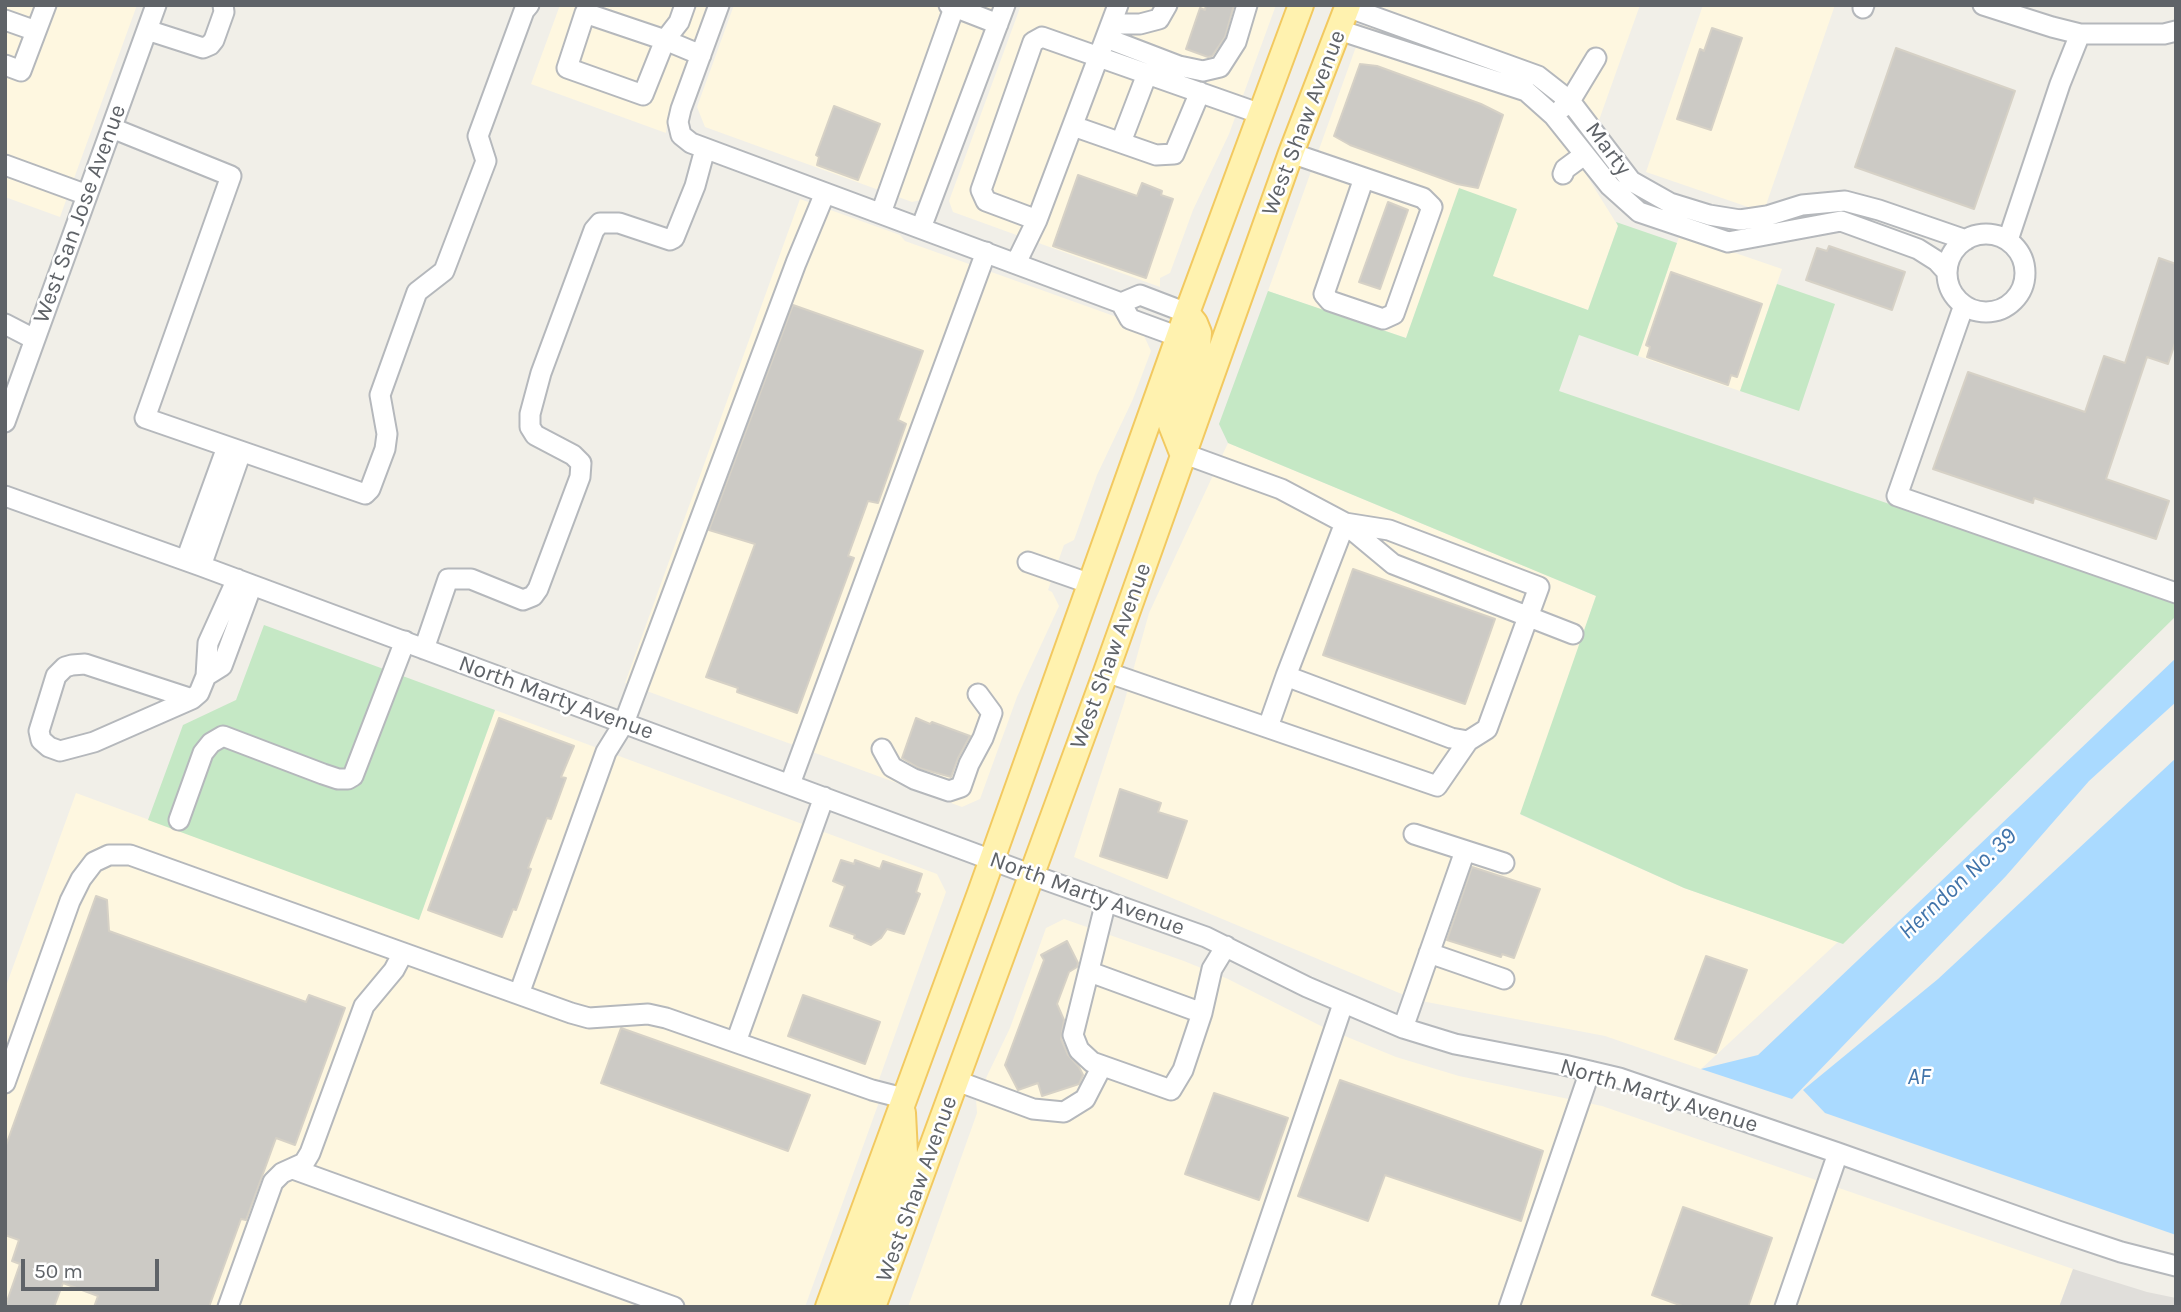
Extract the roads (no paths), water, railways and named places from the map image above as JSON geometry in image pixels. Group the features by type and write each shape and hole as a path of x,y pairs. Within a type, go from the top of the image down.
{"main road":[{"name":"West Shaw Avenue","path":"828,1307 1301,5"},
{"name":"West Shaw Avenue","path":"873,1307 1106,672 1291,153 1344,14"},
{"path":"1182,453 1171,425 1198,345 1199,333 1187,313"},
{"path":"852,1307 854,1294 905,1153 903,1098"}],"street":[{"path":"5,65 21,71 46,5"},
{"name":"West San Jose Avenue","path":"5,422 156,5"},
{"path":"147,30 203,48 214,40 224,12 223,5"},
{"path":"112,128 231,176 145,418 365,494 370,489 385,449 387,434 380,396 418,292 444,271 486,161 478,136 524,10 529,5"},
{"path":"685,5 679,22 665,40 643,95 567,68 586,9 665,40 701,55"},
{"path":"719,5 678,122 681,135 691,144 1121,303 1130,319 1179,337"},
{"path":"1016,264 1037,220 1118,5"},
{"path":"1105,39 1159,19 1167,5"},
{"path":"1037,220 986,201 981,190 1033,43 1042,37 1105,39 1179,66 1203,71 1220,67 1236,42 1247,5"},
{"path":"1983,5 2080,34 2164,34 2176,31"},
{"path":"881,213 953,6 1002,15 921,228"},
{"name":"Marty","path":"1344,14 1538,76 1570,101 1631,181 1670,203 1709,215 1740,220 1767,216 1802,197 1845,201 1966,240"},
{"name":"Marty","path":"1344,14 1526,92 1554,116 1610,186 1639,212 1728,242 1841,221 1918,248 1947,272"},
{"path":"5,20 36,31"},
{"path":"2008,240 2060,84 2080,34"},
{"path":"1105,39 1147,74 1261,114"},
{"path":"1554,116 1570,101 1597,58"},
{"path":"1121,142 1147,74"},
{"path":"1073,125 1156,155 1174,154 1200,92"},
{"path":"425,649 448,579 471,579 523,600 533,596 538,589 580,477 581,463 573,454 535,435 530,427 530,414 541,373 594,230 600,223 619,223 670,240 674,238 695,186 705,149"},
{"path":"1291,153 1423,198 1432,208 1394,314 1383,319 1330,301 1324,294 1364,178"},
{"path":"1563,174 1565,169 1584,155"},
{"path":"5,165 87,195"},
{"path":"519,994 606,752 624,723 796,263 825,193"},
{"path":"1802,197 1802,230"},
{"path":"1991,234 2008,240 2021,256 2025,268 2020,293 2011,303 1988,312 1976,311 1964,305 1949,285 1947,272 1956,248 1978,235 1991,234"},
{"path":"790,784 986,252"},
{"path":"1121,303 1140,296 1187,313"},
{"path":"1964,305 1897,496 2176,593"},
{"path":"5,324 34,339"},
{"path":"193,563 234,449"},
{"path":"1182,453 1281,489 1345,523 1393,564 1573,634"},
{"name":"North Marty Avenue","path":"5,496 405,641 1226,946 1343,1004 1403,1028 1455,1044 1619,1078 2121,1252 2176,1266"},
{"path":"1106,672 1437,786 1468,741 1487,729 1539,587 1389,530 1345,523"},
{"path":"1268,727 1345,523"},
{"path":"1028,562 1091,584"},
{"path":"192,699 85,664 72,665 65,667 57,676 39,731 41,740 60,751 94,741 192,699 199,693 206,676 208,643 244,582"},
{"path":"179,820 203,753 211,743 223,736 324,775 338,779 353,776 405,641"},
{"path":"1286,676 1451,738 1468,741"},
{"path":"882,749 892,767 914,779 949,791 961,787 992,713 978,694"},
{"path":"736,1042 824,797"},
{"path":"1414,834 1504,863"},
{"path":"1403,1028 1465,851"},
{"path":"5,1083 70,901 81,879 94,862 109,855 130,855 589,1018 648,1014 666,1018 863,1087 903,1098"},
{"path":"1106,901 1073,1035 1079,1050 1092,1062 1102,1066 1171,1090 1183,1070 1202,1013 1212,968 1226,946"},
{"path":"228,1307 273,1182 282,1173 304,1163 310,1153 364,1006 394,970 403,953"},
{"path":"1429,953 1504,979"},
{"path":"1090,972 1202,1013"},
{"path":"1240,1307 1343,1004"},
{"path":"957,1081 1033,1109 1064,1112 1085,1099 1102,1066"},
{"path":"1509,1307 1590,1071"},
{"path":"1785,1307 1838,1153"},
{"path":"293,1169 674,1307"}],"water":[{"name":"Herndon No. 39","path":"2176,658 2176,702 2089,781 2006,876 1792,1099 1701,1069 1758,1055"},
{"name":"AF","path":"2176,758 2176,1235 1825,1113 1803,1090 1938,979"}]}
